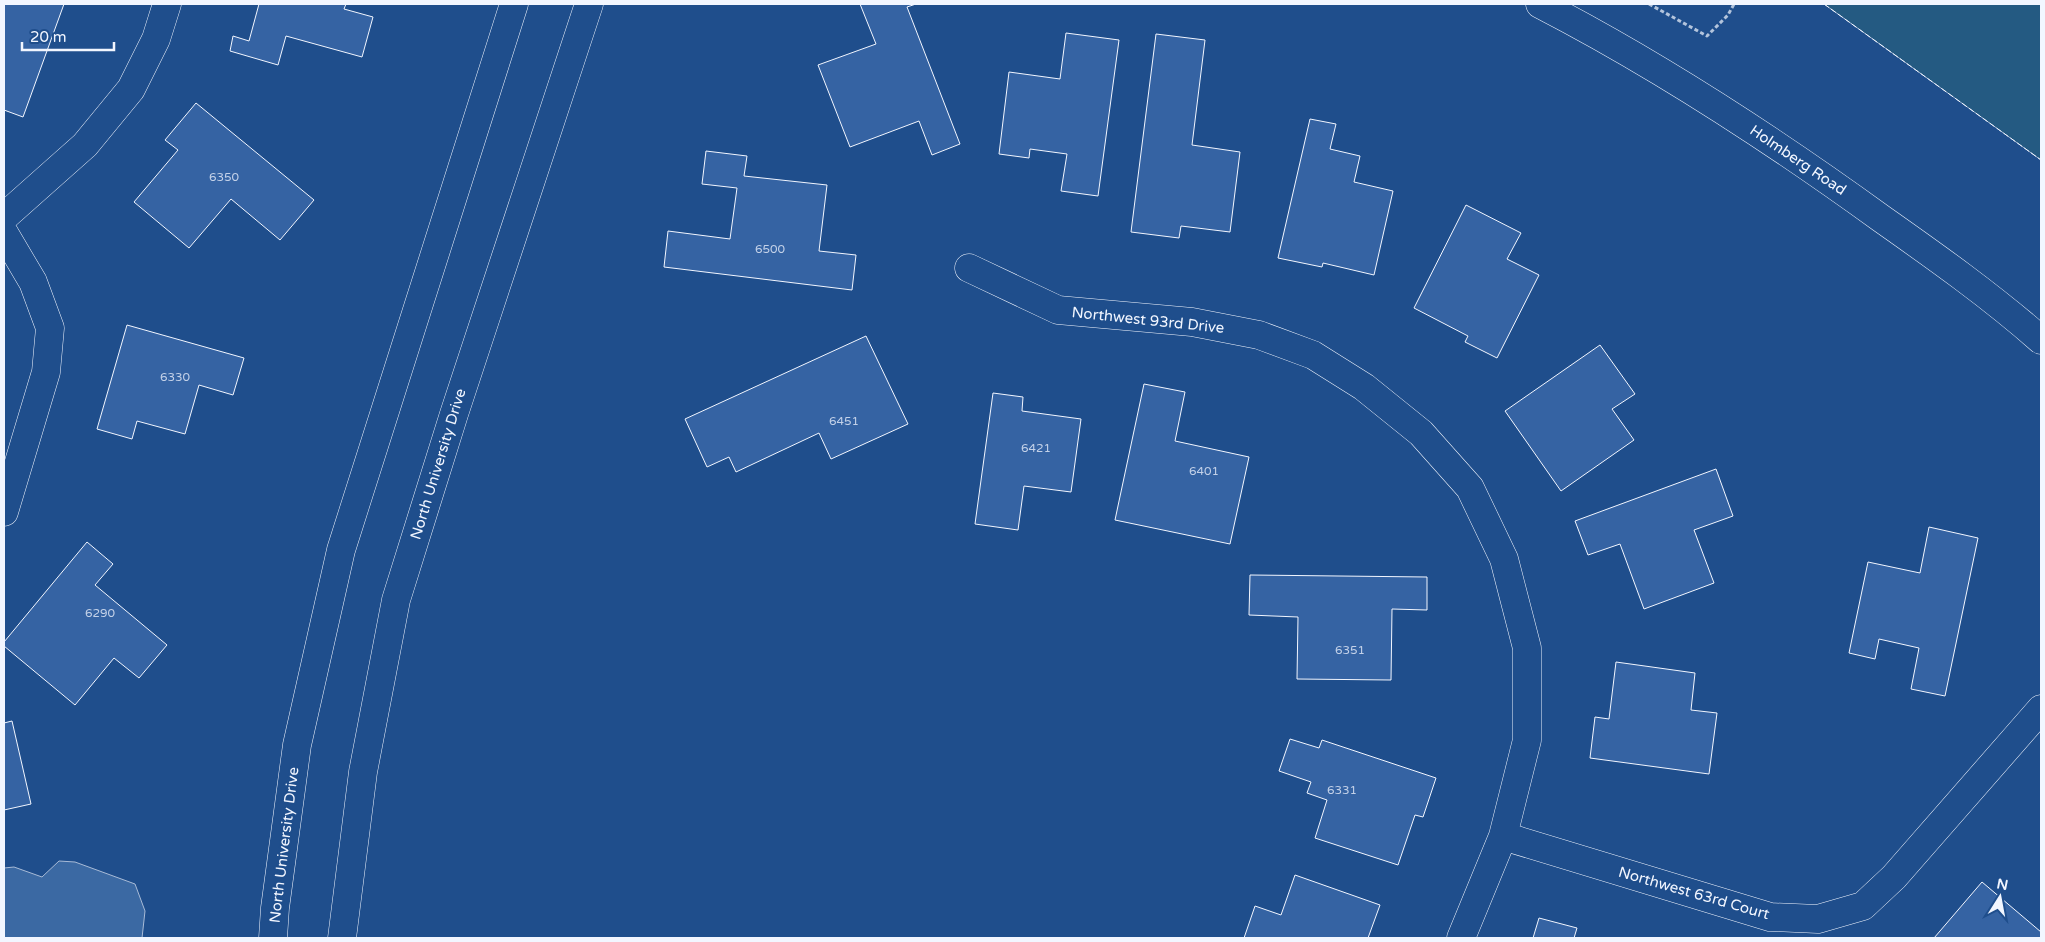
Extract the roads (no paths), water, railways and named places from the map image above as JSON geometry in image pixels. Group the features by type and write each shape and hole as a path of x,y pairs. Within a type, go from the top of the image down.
{"street":[{"path":"4,217 85,145 131,90 156,39 167,4"},
{"name":"North University Drive","path":"273,938 275,908 298,745 341,550 514,4"},
{"name":"North University Drive","path":"342,938 363,772 396,600 454,414 588,4"},
{"name":"Holmberg Road","path":"1540,4 1577,22 1690,88 1808,165 1918,244 2041,340"},
{"path":"4,233 33,282 50,328 46,372 4,512"},
{"name":"Northwest 93rd Drive","path":"969,268 1058,310 1192,322 1259,335 1313,355 1364,387 1421,433 1470,488 1504,559 1527,648 1527,740 1503,836 1461,938"},
{"name":"Northwest 63rd Court","path":"1503,836 1770,918 1818,919 1863,906 1882,888 2041,709"}]}
